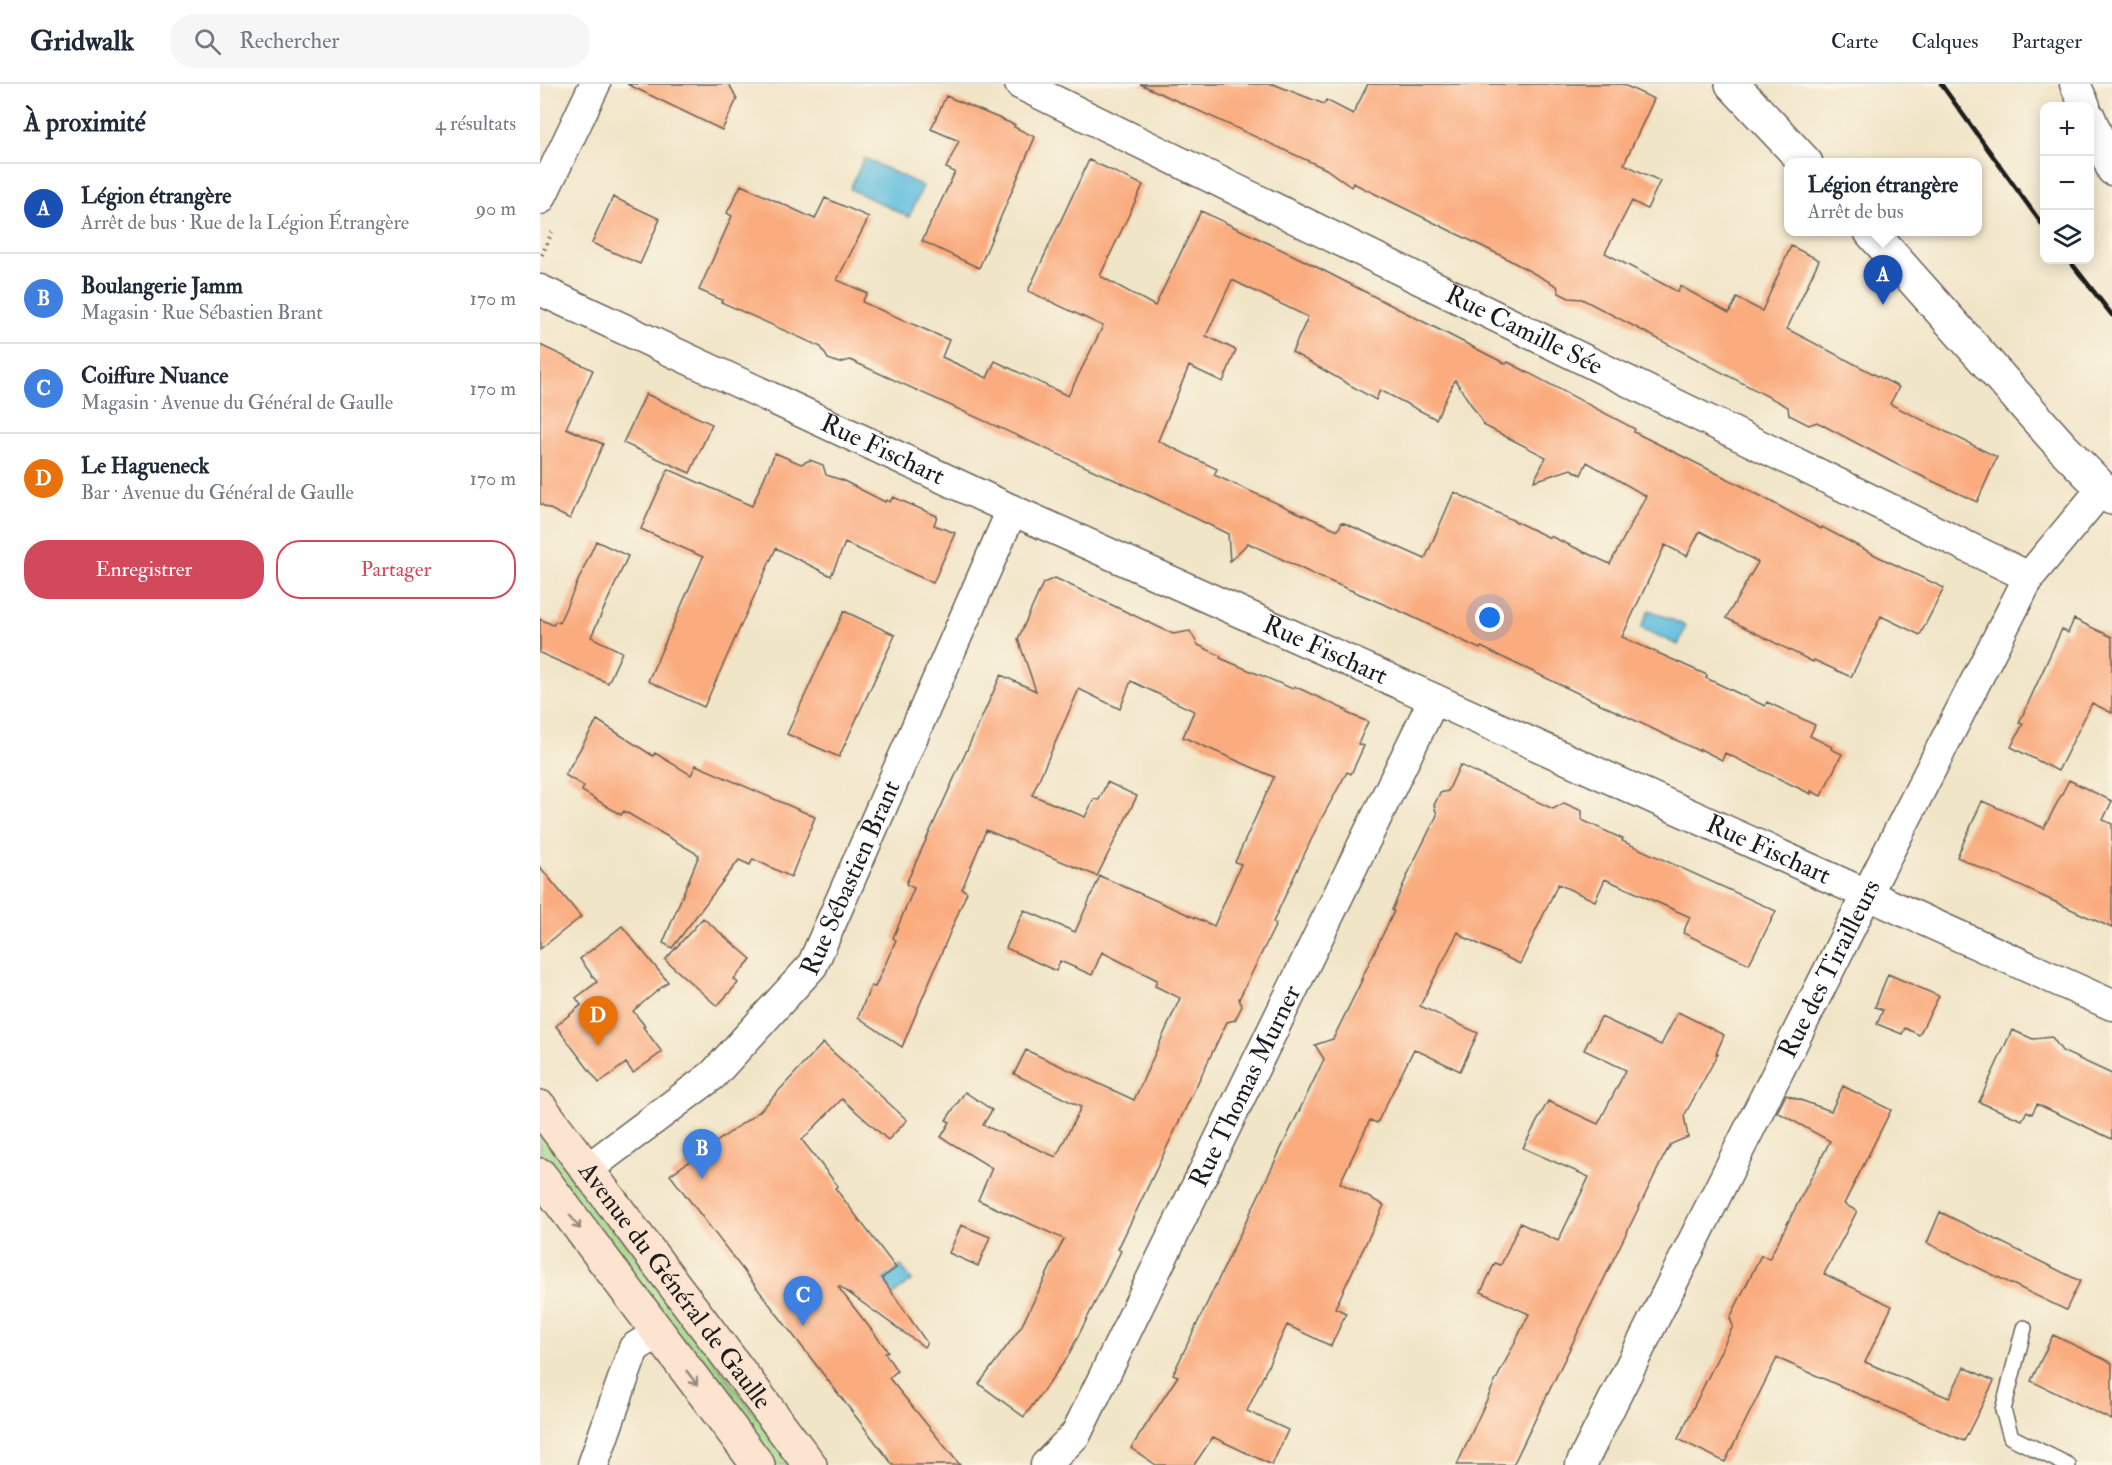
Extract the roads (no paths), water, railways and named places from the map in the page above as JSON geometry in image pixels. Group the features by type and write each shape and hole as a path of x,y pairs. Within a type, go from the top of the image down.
{"main road":[{"name":"Avenue du Général de Gaulle","path":"540,1107 810,1465"},
{"name":"Avenue du Général de Gaulle","path":"540,1175 758,1465"}],"street":[{"path":"540,199 596,84"},
{"name":"Rue Camille Sée","path":"1020,84 2029,577"},
{"path":"1732,84 1802,158"},
{"path":"2075,84 2083,102"},
{"path":"2094,127 2112,170"},
{"path":"1875,236 2062,447 2107,494"},
{"name":"Rue Fischart","path":"540,290 1012,510 2112,1005"},
{"name":"Rue des Tirailleurs","path":"1581,1465 1866,896 2029,577 2107,494"},
{"name":"Rue Sébastien Brant","path":"586,1170 713,1075 812,966 1012,510"},
{"name":"Rue Thomas Murner","path":"1046,1465 1076,1434 1434,699"},
{"path":"592,1465 634,1348 658,1333"}],"lane":[{"path":"2024,1328 2003,1410 2012,1437 2068,1465"}],"water":[{"path":"864,158 923,186 909,217 850,189"},
{"path":"1649,610 1686,626 1678,645 1641,628"},
{"path":"901,1266 912,1280 880,1305 869,1290"}],"railway":[{"path":"1941,84 2040,221"},
{"path":"2072,264 2112,315"}],"place":[{"name":"Légion étrangère","path":"1883,305"},
{"name":"Le Hagueneck","path":"598,1046"},
{"name":"Boulangerie Jamm","path":"702,1179"},
{"name":"Coiffure Nuance","path":"803,1326"}]}
